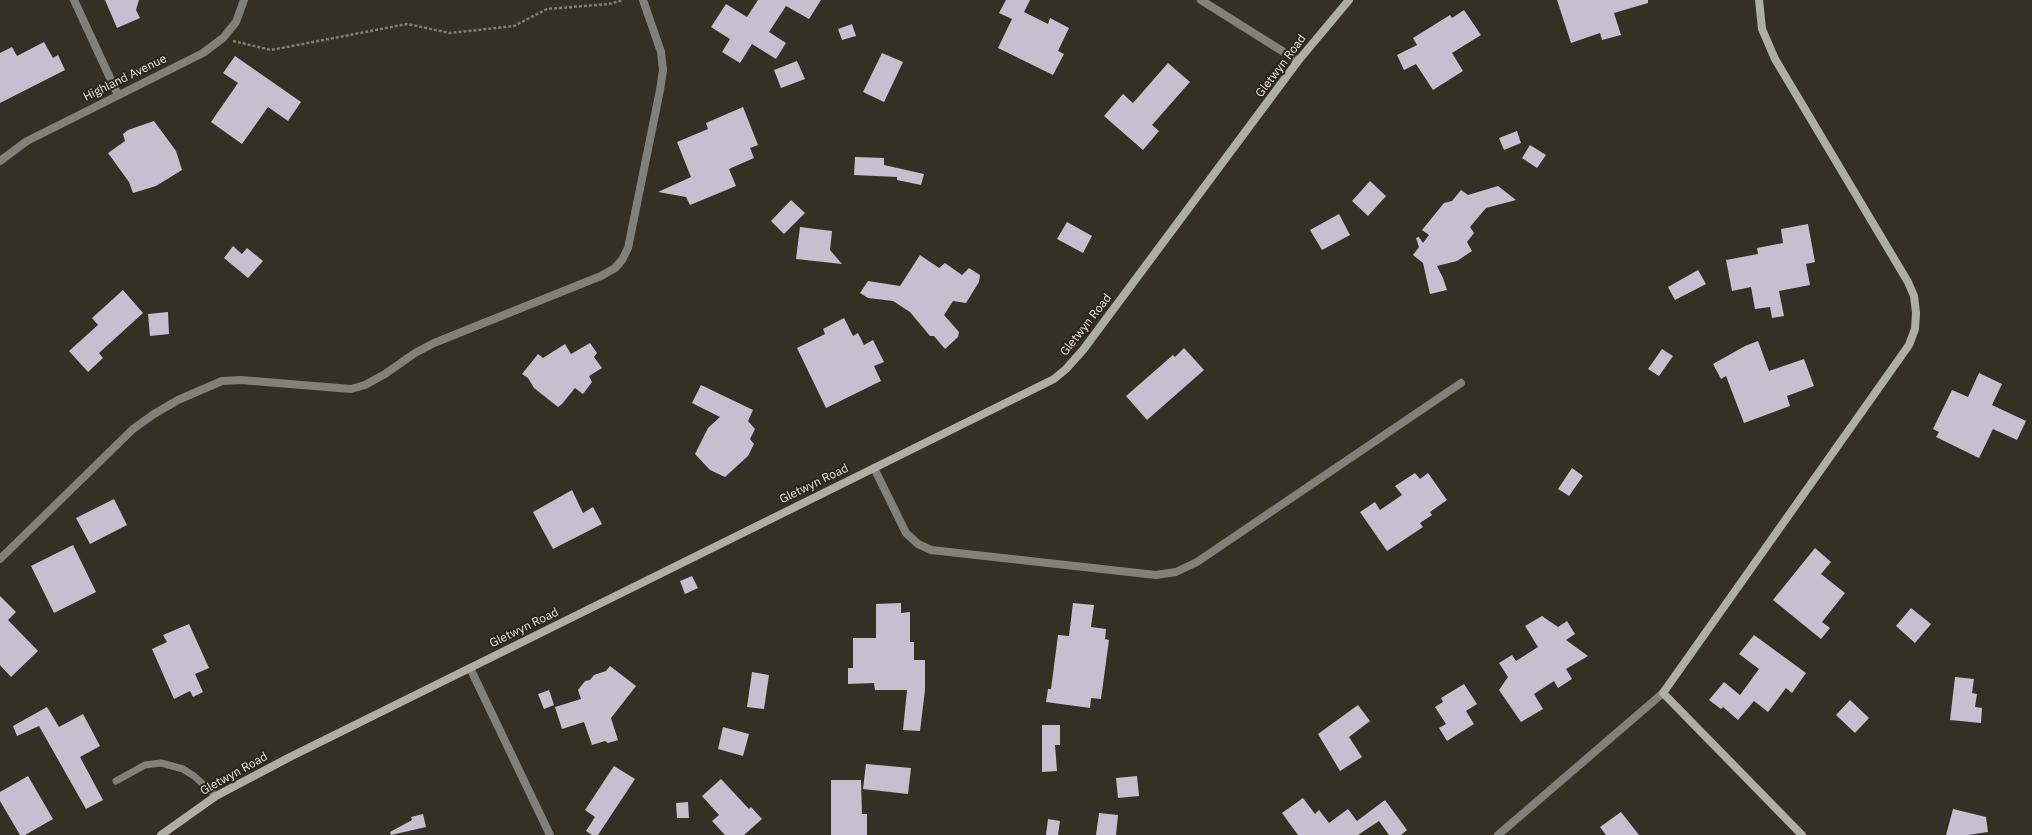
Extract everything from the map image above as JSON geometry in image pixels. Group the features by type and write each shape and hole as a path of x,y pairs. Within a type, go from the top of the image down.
{"street":[{"path":"74,0 118,95"},
{"name":"Highland Avenue","path":"0,161 27,141 203,53 223,38 236,22 244,0"},
{"path":"0,559 133,429 154,414 178,400 222,381 235,380 351,389 365,385 385,374 415,353 434,343 601,276 615,268 622,260 628,248 663,70 661,52 643,0"},
{"path":"1201,0 1298,61"},
{"name":"Gletwyn Road","path":"161,835 216,796 470,668 1040,387 1066,368 1083,350 1298,61 1349,0"},
{"path":"1498,835 1663,692 1909,345 1915,329 1914,296 1908,282 1775,59 1762,29 1759,0"},
{"path":"874,468 906,533 918,544 931,550 1156,575 1176,572 1197,562 1461,383"},
{"path":"470,668 522,773 550,835"},
{"path":"1663,692 1802,835"}],"lane":[{"path":"116,781 145,765 161,763 188,772 216,796"}],"path":[{"path":"223,38 271,50 407,24 450,33 514,26 547,9 609,4 623,0"}],"building":[{"path":"105,0 139,0 136,10 140,18 117,28"},
{"path":"758,0 821,0 809,19 786,6 769,32 786,43 776,59 752,44 740,63 722,52 730,39 711,27 726,4 747,17"},
{"path":"1006,0 1030,0 1024,12 1048,24 1050,18 1069,28 1058,51 1064,54 1053,75 998,48 1012,19 999,13"},
{"path":"1557,0 1648,0 1648,3 1614,13 1621,35 1602,40 1600,33 1571,43"},
{"path":"1464,10 1481,35 1452,53 1463,71 1433,90 1416,64 1404,70 1397,55 1417,45 1413,38 1450,15 1452,18"},
{"path":"852,24 856,36 842,40 838,29"},
{"path":"44,42 53,58 58,55 65,70 0,103 0,53 12,47 17,56"},
{"path":"882,53 903,62 884,102 863,92"},
{"path":"235,56 301,102 288,121 268,107 242,144 211,122 238,83 223,73"},
{"path":"797,61 805,79 781,88 774,70"},
{"path":"1168,63 1190,82 1152,125 1159,131 1143,150 1104,116 1123,94 1133,103"},
{"path":"743,107 758,145 750,148 754,158 729,169 736,186 690,205 686,197 658,192 691,177 677,142 708,129 706,123"},
{"path":"154,121 176,151 182,170 156,186 133,193 129,182 108,153 125,141 123,134 128,130"},
{"path":"1517,131 1521,143 1504,150 1499,138"},
{"path":"1530,145 1546,155 1537,168 1522,158"},
{"path":"855,157 884,158 884,165 924,174 921,185 897,180 897,177 854,175"},
{"path":"1370,181 1386,196 1368,216 1352,201"},
{"path":"1498,186 1516,200 1486,208 1470,227 1474,233 1467,242 1472,251 1457,261 1437,266 1447,290 1430,294 1423,263 1413,255 1419,247 1416,238 1419,237 1423,243 1429,235 1422,230 1444,203 1452,201 1461,190 1468,195"},
{"path":"791,200 805,213 784,234 771,221"},
{"path":"1339,214 1350,235 1322,250 1310,230"},
{"path":"1067,222 1092,236 1083,253 1057,239"},
{"path":"1808,224 1815,262 1806,264 1810,285 1779,291 1784,316 1772,318 1770,307 1755,309 1751,287 1732,291 1726,260 1758,254 1757,248 1783,243 1781,229"},
{"path":"800,227 832,231 830,250 842,264 796,259"},
{"path":"233,246 242,254 247,248 263,261 248,278 224,258"},
{"path":"920,255 939,268 945,263 962,275 969,268 980,275 979,282 966,303 953,301 944,315 959,332 958,337 945,349 934,336 930,336 910,312 893,301 868,298 860,293 868,281 900,286"},
{"path":"1698,270 1706,284 1675,300 1668,287"},
{"path":"123,290 143,313 99,353 103,358 88,372 69,351 98,325 92,318"},
{"path":"168,312 169,334 150,336 148,314"},
{"path":"844,318 853,336 858,333 864,345 873,340 884,362 874,366 881,381 826,408 797,348 825,334 823,329"},
{"path":"1758,341 1769,371 1804,359 1814,386 1787,396 1790,406 1744,423 1726,376 1721,379 1713,364 1745,346"},
{"path":"590,343 597,353 594,357 602,368 589,376 592,382 583,394 575,388 558,407 534,388 528,378 522,374 538,354 543,358 565,344 571,354"},
{"path":"1184,348 1204,370 1147,420 1126,396 1173,355 1175,357"},
{"path":"1662,349 1673,356 1659,376 1648,369"},
{"path":"1979,373 2002,384 1992,405 2026,421 2017,440 1993,429 1979,458 1936,437 1939,432 1933,429 1952,390 1968,397"},
{"path":"701,385 753,410 748,421 755,429 750,439 754,444 748,456 725,477 710,470 695,454 708,428 720,417 692,403"},
{"path":"1572,468 1583,476 1569,496 1558,489"},
{"path":"1415,473 1420,479 1428,473 1447,500 1430,512 1432,515 1420,523 1423,527 1387,551 1360,512 1375,502 1380,510 1402,495 1395,486"},
{"path":"572,490 583,513 593,507 602,524 553,549 533,512"},
{"path":"114,499 127,525 90,544 76,518"},
{"path":"73,545 96,592 54,613 31,566"},
{"path":"1815,548 1831,562 1821,574 1845,593 1822,622 1830,628 1821,639 1773,600"},
{"path":"692,576 698,588 685,594 680,581"},
{"path":"0,596 16,612 8,620 38,651 11,677 0,665"},
{"path":"901,603 901,613 910,612 910,642 914,642 914,660 925,660 925,690 920,731 903,730 907,690 875,690 874,683 848,684 848,668 853,668 853,638 876,638 876,604"},
{"path":"1073,603 1094,605 1091,627 1106,629 1105,639 1109,640 1101,699 1091,698 1090,708 1046,702 1048,689 1051,689 1058,635 1069,636"},
{"path":"1911,608 1931,624 1915,643 1896,626"},
{"path":"1542,616 1558,627 1567,621 1575,634 1566,640 1588,656 1566,669 1572,679 1558,688 1554,681 1534,694 1543,709 1521,722 1499,690 1508,677 1499,663 1512,655 1516,661 1538,647 1525,626"},
{"path":"189,624 209,668 195,674 203,692 193,697 190,691 174,699 152,649 167,642 163,635"},
{"path":"1754,635 1806,673 1792,693 1786,688 1768,712 1754,701 1738,720 1723,707 1721,709 1709,700 1724,682 1740,695 1759,669 1739,654"},
{"path":"610,666 636,686 611,718 618,740 608,743 605,741 592,745 584,722 562,729 555,707 581,699 578,690 585,681 590,680 594,675 606,671"},
{"path":"752,672 769,675 764,709 747,707"},
{"path":"1955,677 1974,679 1972,693 1977,694 1975,707 1982,708 1981,723 1950,720"},
{"path":"1464,684 1477,704 1466,711 1474,724 1447,741 1439,728 1446,724 1435,707 1443,702 1441,698"},
{"path":"549,690 554,705 544,709 538,694"},
{"path":"1850,700 1869,718 1855,733 1836,715"},
{"path":"1358,705 1370,721 1349,737 1362,757 1340,771 1318,734"},
{"path":"47,707 59,727 83,714 100,746 80,757 103,800 86,809 39,726 17,736 13,726"},
{"path":"1042,725 1060,725 1060,745 1055,745 1057,771 1042,772"},
{"path":"723,727 749,734 743,756 718,749"},
{"path":"866,764 911,768 908,794 863,789"},
{"path":"614,766 635,779 598,835 592,835 586,831 595,817 585,810"},
{"path":"28,776 53,819 25,835 20,835 0,801 0,792"},
{"path":"1137,776 1139,796 1118,798 1116,778"},
{"path":"721,779 749,809 751,807 762,819 744,835 725,835 712,821 719,815 702,796"},
{"path":"831,780 861,780 862,814 867,814 867,835 831,835"},
{"path":"1303,798 1315,814 1319,810 1329,823 1348,809 1357,821 1385,800 1407,830 1401,835 1389,835 1379,821 1358,835 1298,835 1282,813"},
{"path":"688,802 689,818 677,818 676,803"},
{"path":"1953,809 1986,817 1988,832 1968,835 1946,835"},
{"path":"1621,812 1639,835 1606,835 1600,827"},
{"path":"1099,813 1118,815 1116,835 1096,835"},
{"path":"423,814 426,827 391,835 390,832 412,820 411,817"},
{"path":"1048,819 1060,821 1058,835 1046,835"}]}
